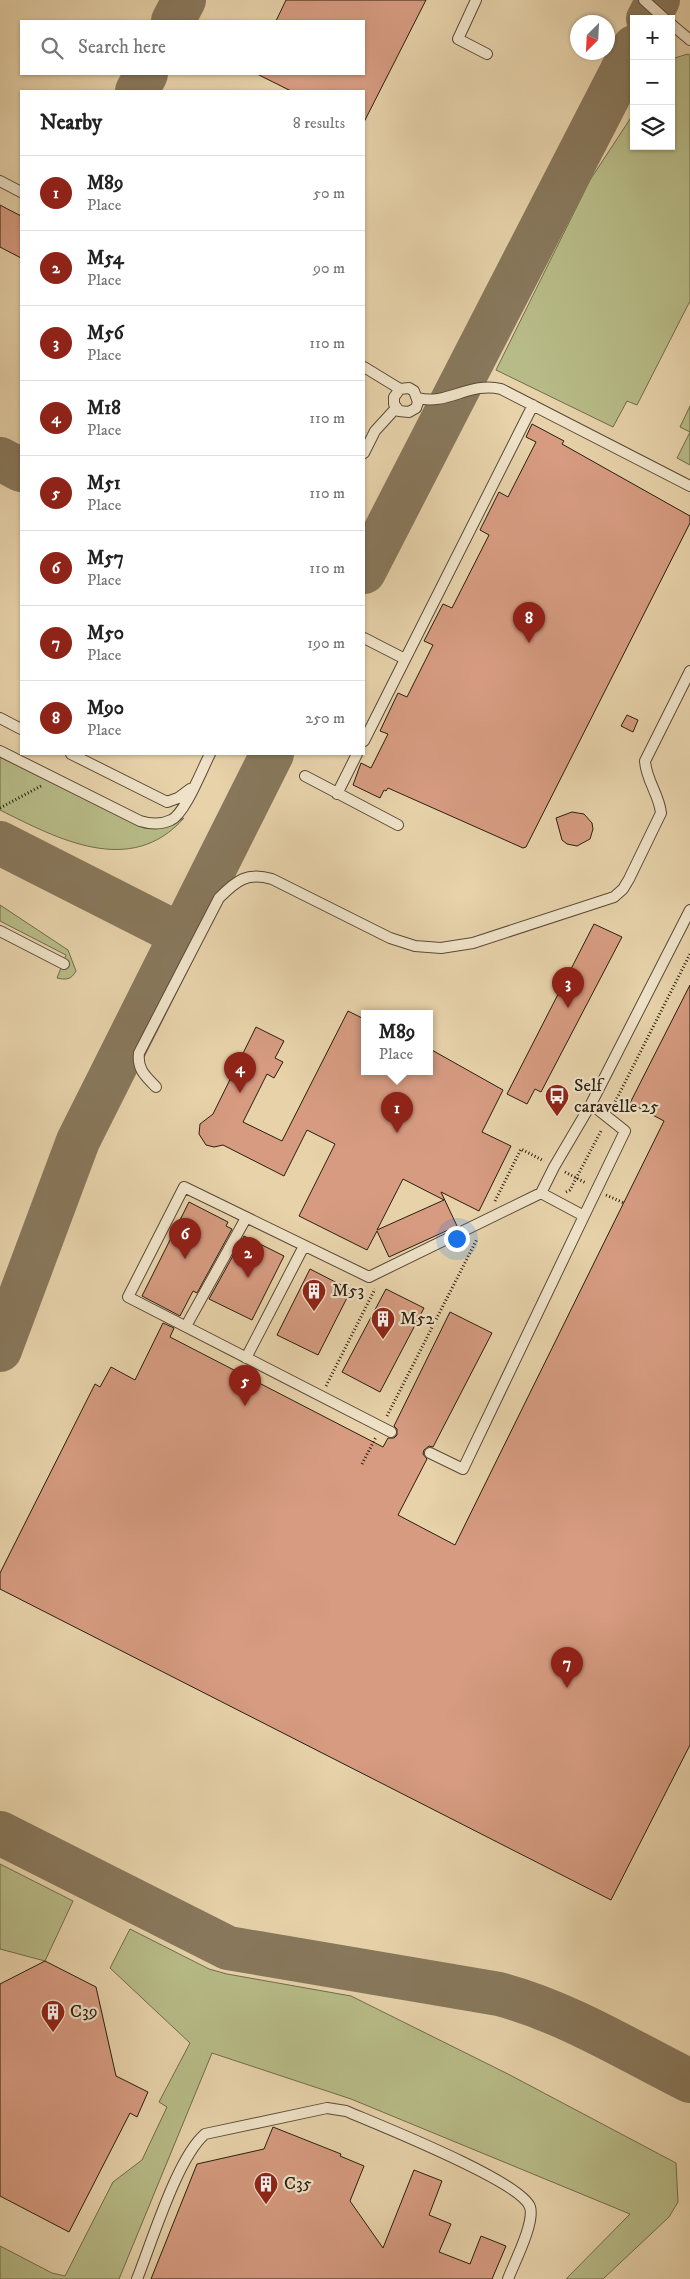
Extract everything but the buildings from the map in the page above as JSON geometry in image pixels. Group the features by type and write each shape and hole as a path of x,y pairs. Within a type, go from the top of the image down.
{"lane":[{"path":"476,0 458,39 487,54"},
{"path":"644,0 661,15"},
{"path":"675,27 690,40"},
{"path":"0,181 20,191"},
{"path":"365,368 400,389 409,388 414,391 418,398 416,408 410,412 402,412 396,408 394,397 400,389"},
{"path":"418,398 427,400 440,399 489,386 501,388 690,486"},
{"path":"365,739 534,405"},
{"path":"365,451 375,431 396,408"},
{"path":"365,639 405,659"},
{"path":"156,1087 142,1072 138,1062 139,1053 219,898 245,877 257,874 272,879 390,938 415,946 441,948 473,943 614,897 623,890 661,813 660,800 646,773 645,761 690,671"},
{"path":"0,718 20,728"},
{"path":"0,751 140,821 150,824 173,820 182,810 209,755"},
{"path":"73,755 167,802 178,798 194,785"},
{"path":"337,794 356,755"},
{"path":"305,776 398,825"},
{"path":"390,1432 128,1297 184,1187 369,1277 542,1193 554,1167 591,1104 690,910"},
{"path":"0,931 64,964"},
{"path":"430,1453 463,1469 625,1131 591,1104"},
{"path":"542,1193 584,1216"},
{"path":"186,1326 246,1218"},
{"path":"246,1358 304,1246"},
{"path":"137,2279 181,2166 194,2143 205,2134 327,2108 346,2111 459,2159 517,2192 530,2205 531,2217 508,2279"}],"path":[{"path":"0,808 54,778"},
{"path":"470,1239 479,1236 485,1220 521,1149 576,1178"},
{"path":"320,1396 378,1282"}],"green space":[{"path":"690,55 690,301 637,405 627,401 613,427 496,370 590,180 630,119 630,150 675,150 675,58"},
{"path":"690,406 690,432 680,427"},
{"path":"690,432 690,465 677,458"},
{"path":"0,755 144,828 165,827 184,818 163,836 141,846 118,849 94,847 70,841 0,810"},
{"path":"0,905 68,950 76,971 70,978 57,978 66,955 0,921"},
{"path":"0,1864 73,1901 45,1961 0,1949"},
{"path":"130,1929 209,1969 227,1974 351,1996 508,2074 676,2163 678,2202 669,2217 603,2279 566,2279 630,2214 351,2099 212,2053 119,2279 0,2279 0,2246 52,2273 65,2276 113,2182 142,2160 167,2107 159,2102 190,2043 110,1968"}],"taxiway":[{"path":"174,20 184,0"},
{"path":"650,15 658,0"},
{"path":"365,570 630,55"},
{"path":"138,90 145,75"},
{"path":"0,459 20,469"},
{"path":"0,1350 78,1141 271,755"},
{"path":"0,843 181,935"},
{"path":"0,1833 228,1948 499,1994 573,2021 690,2081"}],"place":[{"name":"M90","path":"529,643"},
{"name":"M56","path":"568,1008"},
{"name":"M18","path":"240,1093"},
{"name":"Self caravelle 25","path":"557,1117"},
{"name":"M89","path":"397,1133"},
{"name":"M57","path":"185,1259"},
{"name":"M54","path":"248,1278"},
{"name":"M53","path":"314,1312"},
{"name":"M52","path":"383,1340"},
{"name":"M51","path":"245,1406"},
{"name":"M50","path":"567,1688"},
{"name":"C39","path":"53,2033"},
{"name":"C35","path":"266,2205"}]}
